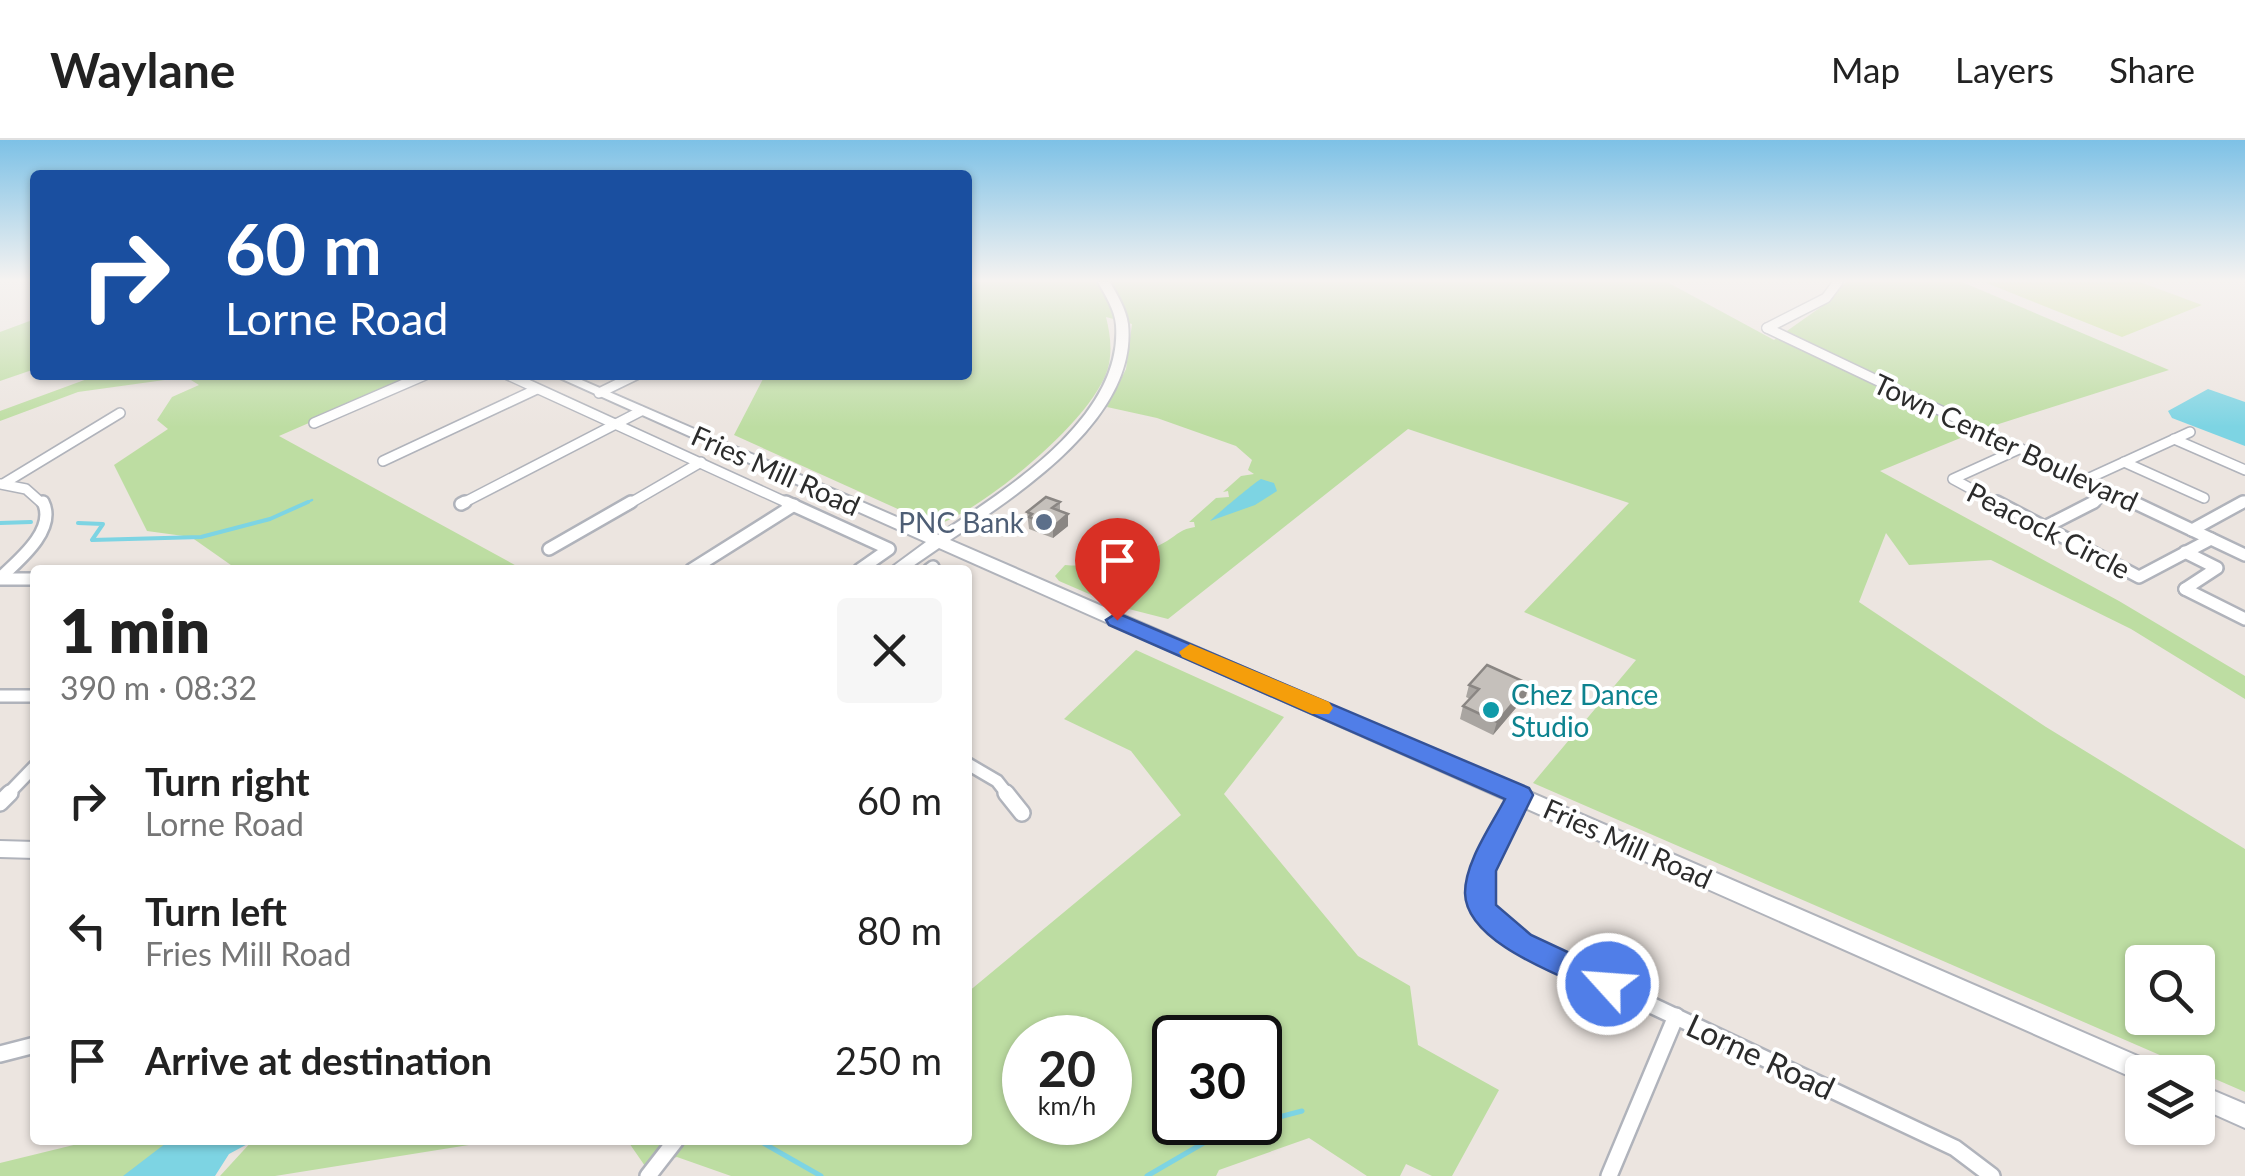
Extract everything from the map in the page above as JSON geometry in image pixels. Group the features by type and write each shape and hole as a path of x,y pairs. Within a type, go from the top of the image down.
{"main road":[{"path":"903,565 1047,462 1081,432 1108,395 1119,365 1123,330"},
{"name":"Fries Mill Road","path":"570,380 2125,1062"},
{"path":"0,849 30,850"},
{"path":"2215,1103 2245,1116"}],"street":[{"name":"Town Center Boulevard","path":"1772,330 2245,555"},
{"path":"314,423 413,380"},
{"path":"519,380 890,549 866,565"},
{"path":"599,393 626,380"},
{"path":"383,461 537,388"},
{"path":"461,504 642,412"},
{"path":"2,484 120,413"},
{"path":"2085,480 2190,432"},
{"path":"2174,440 2245,470"},
{"name":"Peacock Circle","path":"2019,449 1953,479 2139,577 2211,539"},
{"path":"550,549 702,462"},
{"path":"2124,462 2204,498"},
{"path":"0,578 38,541 48,520 38,496 2,484"},
{"path":"2043,528 2098,500"},
{"path":"2192,530 2245,501"},
{"path":"699,565 794,505"},
{"path":"2186,552 2218,568 2184,589 2245,619"},
{"path":"0,578 30,578"},
{"path":"0,696 30,696"},
{"path":"972,766 997,781 1022,813"},
{"path":"0,803 30,771"},
{"name":"Lorne Road","path":"1520,795 1483,871 1479,893 1483,911 1521,944 1954,1148 1992,1176"},
{"path":"1610,1176 1676,1016"},
{"path":"0,1054 30,1046"},
{"path":"648,1176 672,1145"}],"green space":[{"path":"30,330 30,371 0,381 0,332"},
{"path":"972,330 1108,330 1109,364 1101,385 1064,432 1013,478 962,513 942,523 920,519 734,435 762,380 972,380"},
{"path":"1131,330 1756,330 1774,340 1788,330 2076,330 2169,370 1980,430 1880,471 2119,601 2245,676 2245,699 2131,629 1991,560 1909,565 1886,533 1859,602 2046,727 2245,849 2245,1092 2215,1079 2215,1055 2160,1055 1533,783 1636,660 1524,612 1629,503 1408,429 1168,619 1117,606 1055,576 1065,565 1117,561 1195,527 1194,522 1189,522 1216,498 1229,497 1228,491 1223,492 1241,476 1254,474 1248,470 1252,460 1236,446 1157,418 1107,407 1126,369"},
{"path":"2105,330 2139,330 2122,337"},
{"path":"84,380 164,380 78,392 0,421 0,411"},
{"path":"191,380 408,380 279,436 515,565 231,565 191,537 147,531 114,465 168,429 157,420 172,397 199,385"},
{"path":"1136,650 1284,717 1224,794 1358,956 1410,986 1418,1045 1499,1090 1452,1176 1432,1176 1406,1164 1400,1176 1367,1176 1309,1138 1219,1170 1216,1176 731,1176 677,1157 645,1166 630,1145 972,1145 972,989 1181,815 1131,751 1064,719"},
{"path":"74,1145 178,1145 135,1176 0,1176 0,1163"},
{"path":"248,1145 469,1145 275,1176 220,1176"}],"water":[{"path":"2208,389 2245,402 2245,446 2172,418 2168,411"},
{"path":"1261,479 1274,483 1277,491 1255,505 1210,521 1234,500"},
{"path":"163,1145 246,1145 229,1154 215,1176 123,1176"}],"building":[{"path":"1046,497 1060,502 1052,508 1068,514 1053,527 1029,517 1032,514 1027,512"},
{"name":"Chez Dance Studio","path":"1487,665 1529,684 1497,722 1463,706 1479,689 1469,685"}],"waterway":[{"path":"308,502 312,500"},
{"path":"78,523 103,524 92,540 201,537 270,519 308,502"},
{"path":"302,505 308,502"},
{"path":"0,523 31,522"},
{"path":"1282,1116 1302,1111"},
{"path":"767,1145 821,1176"},
{"path":"1147,1176 1200,1145"}],"slow traffic":[{"path":"1190,652 1321,708"}],"place":[{"name":"PNC Bank","path":"1044,522"},
{"name":"Chez Dance Studio","path":"1491,710"}],"route":[{"path":"1117,620 1520,795 1483,871 1479,893 1483,911 1521,944 1608,984"}]}
